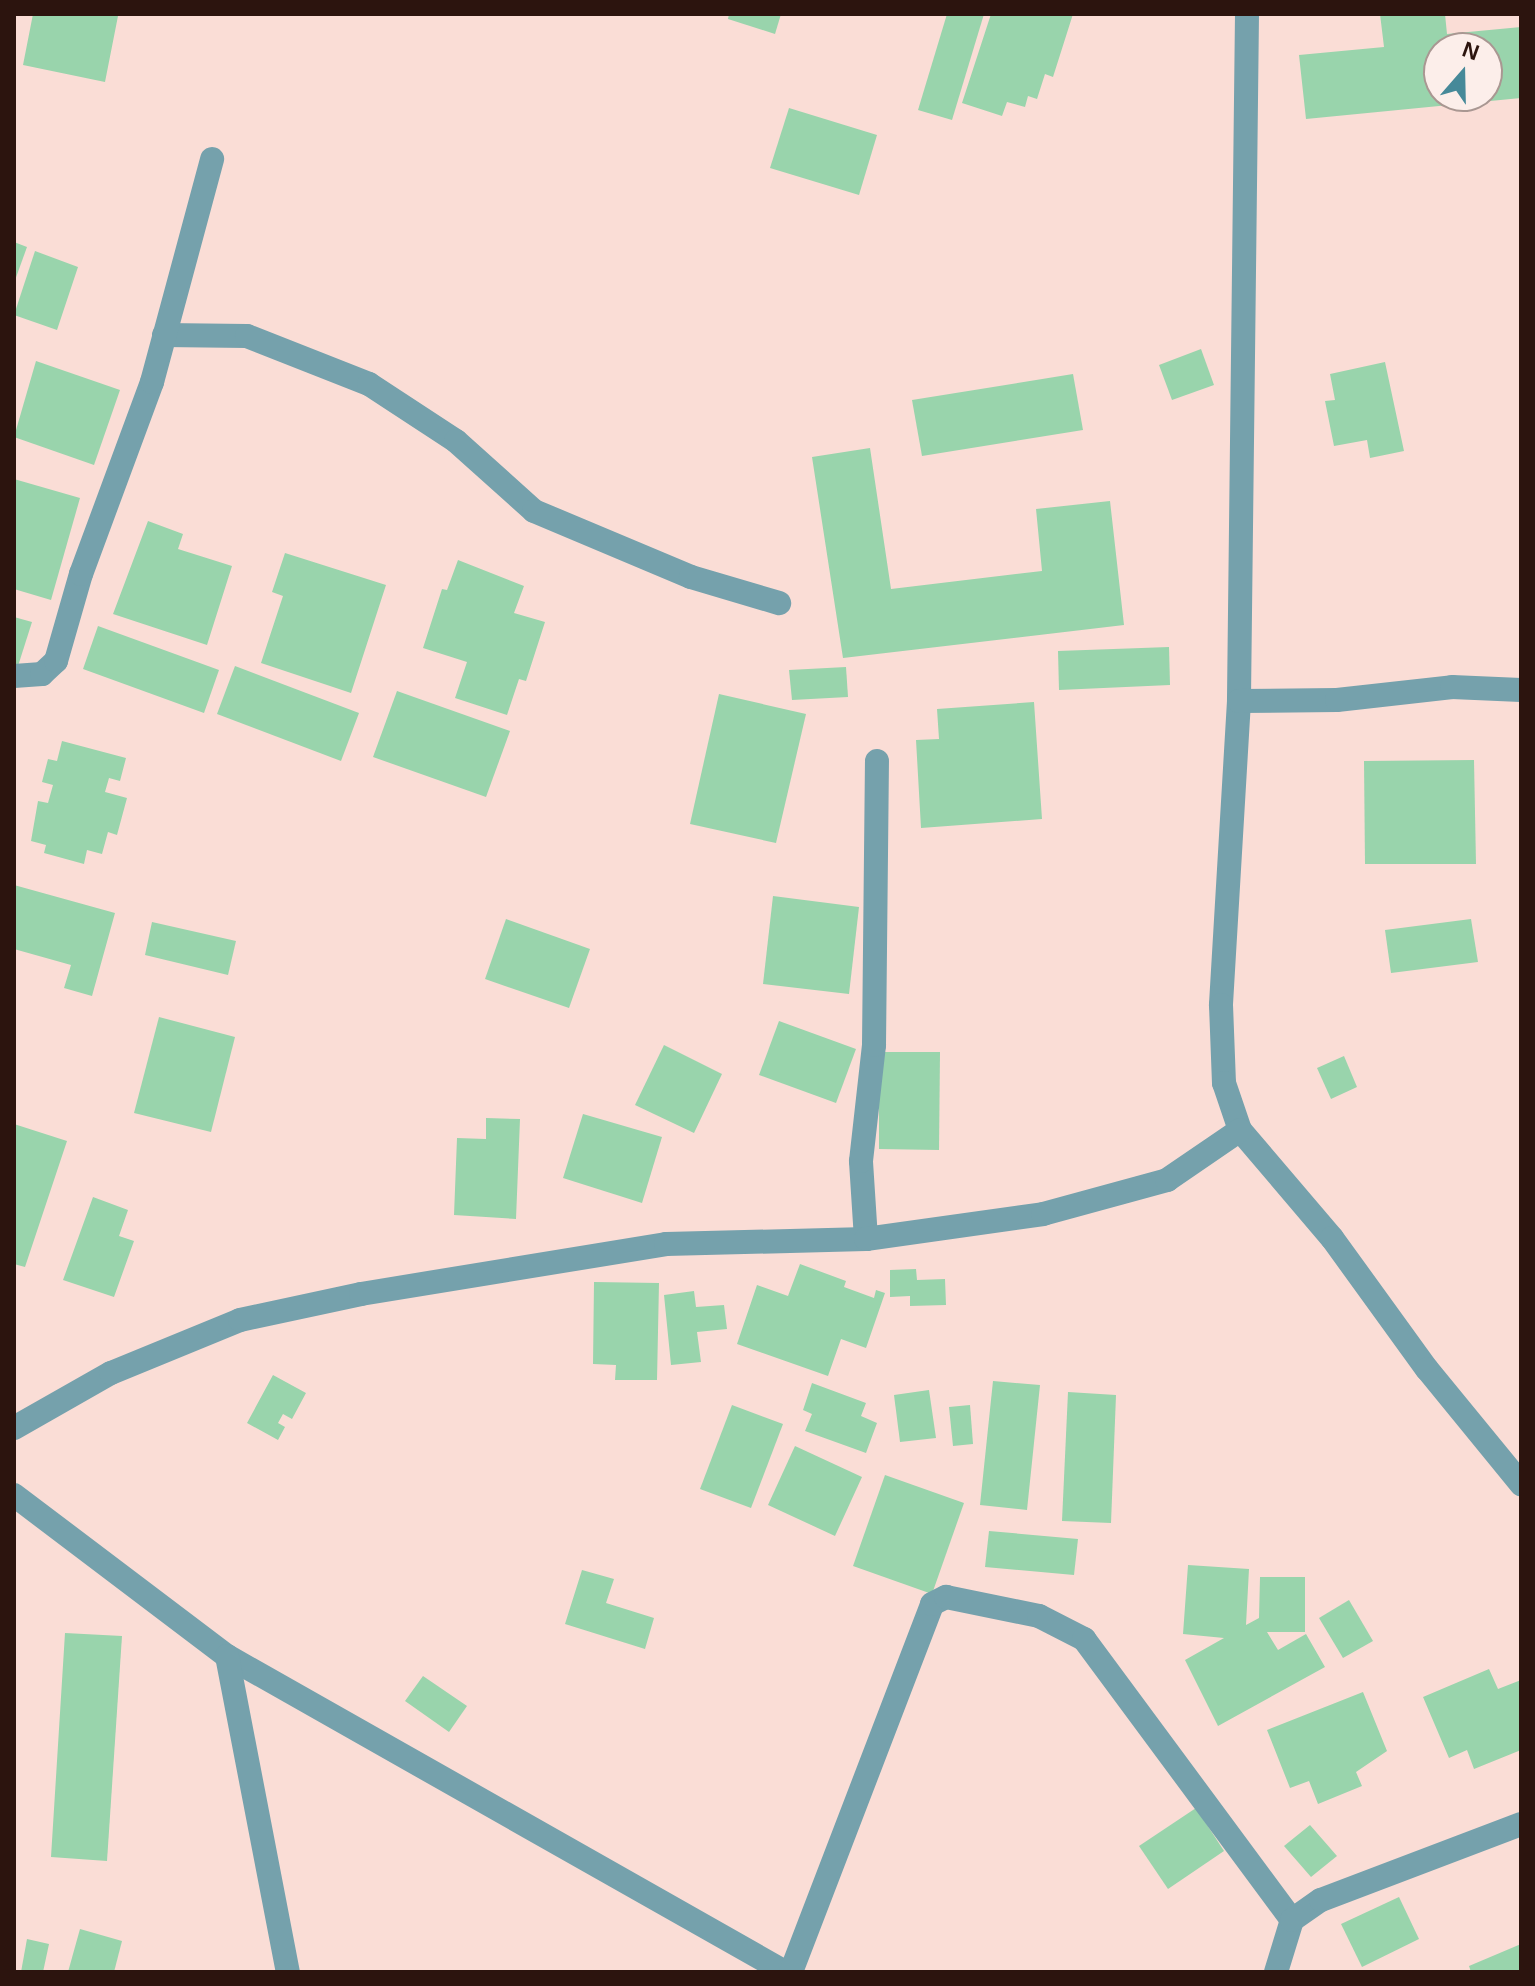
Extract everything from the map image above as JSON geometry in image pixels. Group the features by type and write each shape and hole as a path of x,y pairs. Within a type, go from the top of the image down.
{"street":[{"path":"1247,14 1239,701 1221,1005 1224,1083 1240,1130 1332,1238 1427,1369 1521,1484"},
{"path":"14,676 42,674 56,661 164,335 212,159"},
{"path":"164,335 247,336 369,384 456,441 534,511 691,577 779,603"},
{"path":"1239,701 1337,700 1452,687 1521,690"},
{"path":"866,1239 861,1161 874,1045 877,761"},
{"path":"14,1428 111,1373 255,1317 361,1294 666,1244 866,1239 1043,1214 1167,1180 1240,1130"},
{"path":"14,1495 227,1656 788,1972 932,1604 946,1597 1039,1616 1084,1639 1292,1920"},
{"path":"227,1656 288,1972"},
{"path":"1276,1972 1292,1920 1321,1900 1521,1824"}],"building":[{"path":"33,14 128,14 118,16 105,82 23,65"},
{"path":"729,14 781,14 775,34 728,19"},
{"path":"947,14 984,14 952,120 918,110"},
{"path":"991,14 1073,14 1053,77 1045,74 1037,99 1028,96 1025,107 1007,102 1002,116 962,103"},
{"path":"1380,14 1445,14 1447,32 1423,32 1423,108 1306,119 1299,55 1384,47"},
{"path":"1521,27 1521,98 1503,100 1503,32 1468,32"},
{"path":"789,108 877,135 859,195 770,168"},
{"path":"14,242 27,247 14,283"},
{"path":"35,251 78,267 57,330 14,315"},
{"path":"1201,349 1214,385 1172,400 1159,365"},
{"path":"36,361 120,390 94,465 14,437"},
{"path":"1385,362 1404,451 1370,458 1367,440 1334,446 1325,401 1335,400 1330,374"},
{"path":"1073,374 1083,430 922,456 912,400"},
{"path":"870,448 891,589 1042,571 1036,509 1110,501 1124,625 843,658 812,457"},
{"path":"14,479 80,498 51,600 14,589"},
{"path":"148,521 183,534 178,549 232,566 207,645 113,614"},
{"path":"285,553 386,585 351,693 261,663 283,596 272,592"},
{"path":"458,560 524,586 514,613 545,622 526,681 519,679 507,715 455,698 467,662 423,648 442,589 447,590"},
{"path":"14,617 32,622 18,666 14,664"},
{"path":"98,626 219,670 204,713 83,669"},
{"path":"1169,647 1170,685 1059,690 1058,651"},
{"path":"235,666 359,713 341,761 217,714"},
{"path":"846,667 848,697 792,700 789,670"},
{"path":"397,691 510,731 486,797 373,757"},
{"path":"719,694 806,714 776,843 690,824"},
{"path":"1034,702 1042,819 921,828 916,740 939,739 937,709"},
{"path":"62,741 126,758 120,781 109,778 105,792 127,798 117,835 108,832 102,854 87,850 84,864 44,853 46,845 31,841 38,801 48,803 53,785 42,782 48,759 57,761"},
{"path":"1474,760 1476,864 1365,864 1364,761"},
{"path":"14,885 115,913 92,996 64,988 71,965 14,949"},
{"path":"773,896 859,907 849,994 763,984"},
{"path":"506,919 590,949 569,1008 485,979"},
{"path":"1471,919 1478,962 1391,973 1385,930"},
{"path":"152,922 236,941 228,975 145,955"},
{"path":"159,1017 235,1037 211,1132 134,1113"},
{"path":"779,1021 856,1049 836,1103 759,1075"},
{"path":"664,1045 722,1074 694,1133 635,1105"},
{"path":"879,1052 940,1052 939,1150 879,1149"},
{"path":"1344,1056 1357,1087 1331,1099 1317,1068"},
{"path":"583,1114 662,1137 642,1203 563,1178"},
{"path":"486,1118 520,1119 516,1219 454,1215 457,1138 486,1139"},
{"path":"14,1124 67,1141 25,1267 14,1264"},
{"path":"93,1197 128,1210 119,1236 134,1241 114,1297 63,1280"},
{"path":"800,1264 846,1281 844,1287 874,1298 876,1290 885,1293 866,1348 841,1339 828,1376 737,1344 757,1285 788,1296"},
{"path":"916,1269 917,1280 945,1279 946,1305 910,1306 910,1296 890,1297 890,1270"},
{"path":"594,1282 659,1283 657,1380 615,1380 616,1365 593,1364"},
{"path":"694,1291 696,1307 724,1305 727,1329 697,1332 701,1362 671,1365 664,1295"},
{"path":"273,1375 306,1393 292,1419 283,1414 278,1423 285,1427 278,1440 247,1423"},
{"path":"993,1381 1040,1385 1027,1510 980,1505"},
{"path":"812,1383 866,1403 861,1416 877,1423 866,1453 805,1431 812,1414 803,1410"},
{"path":"929,1390 936,1438 900,1442 894,1395"},
{"path":"1068,1392 1116,1395 1111,1523 1062,1521"},
{"path":"732,1405 783,1424 751,1508 700,1489"},
{"path":"970,1405 973,1444 953,1446 949,1407"},
{"path":"795,1446 862,1477 835,1536 768,1505"},
{"path":"885,1475 964,1503 932,1594 853,1566"},
{"path":"989,1531 1078,1539 1074,1575 985,1567"},
{"path":"1188,1565 1249,1569 1246,1625 1259,1618 1260,1577 1305,1577 1305,1632 1267,1632 1278,1650 1306,1634 1325,1667 1218,1726 1185,1660 1224,1638 1183,1634"},
{"path":"582,1570 614,1579 606,1603 654,1618 645,1649 565,1624"},
{"path":"1349,1600 1373,1641 1343,1658 1319,1618"},
{"path":"65,1633 122,1636 107,1861 51,1857"},
{"path":"1489,1669 1498,1689 1521,1680 1521,1750 1474,1769 1467,1750 1449,1758 1423,1697"},
{"path":"423,1676 467,1706 449,1732 405,1701"},
{"path":"1363,1692 1387,1751 1356,1772 1362,1786 1318,1804 1309,1781 1290,1788 1267,1730"},
{"path":"1196,1808 1224,1851 1168,1889 1139,1846"},
{"path":"1310,1825 1337,1856 1311,1877 1284,1846"},
{"path":"1399,1897 1419,1939 1362,1967 1341,1924"},
{"path":"80,1929 122,1941 114,1972 68,1972"},
{"path":"27,1939 49,1944 43,1972 21,1972"},
{"path":"1521,1944 1521,1972 1471,1972 1469,1966"}]}
